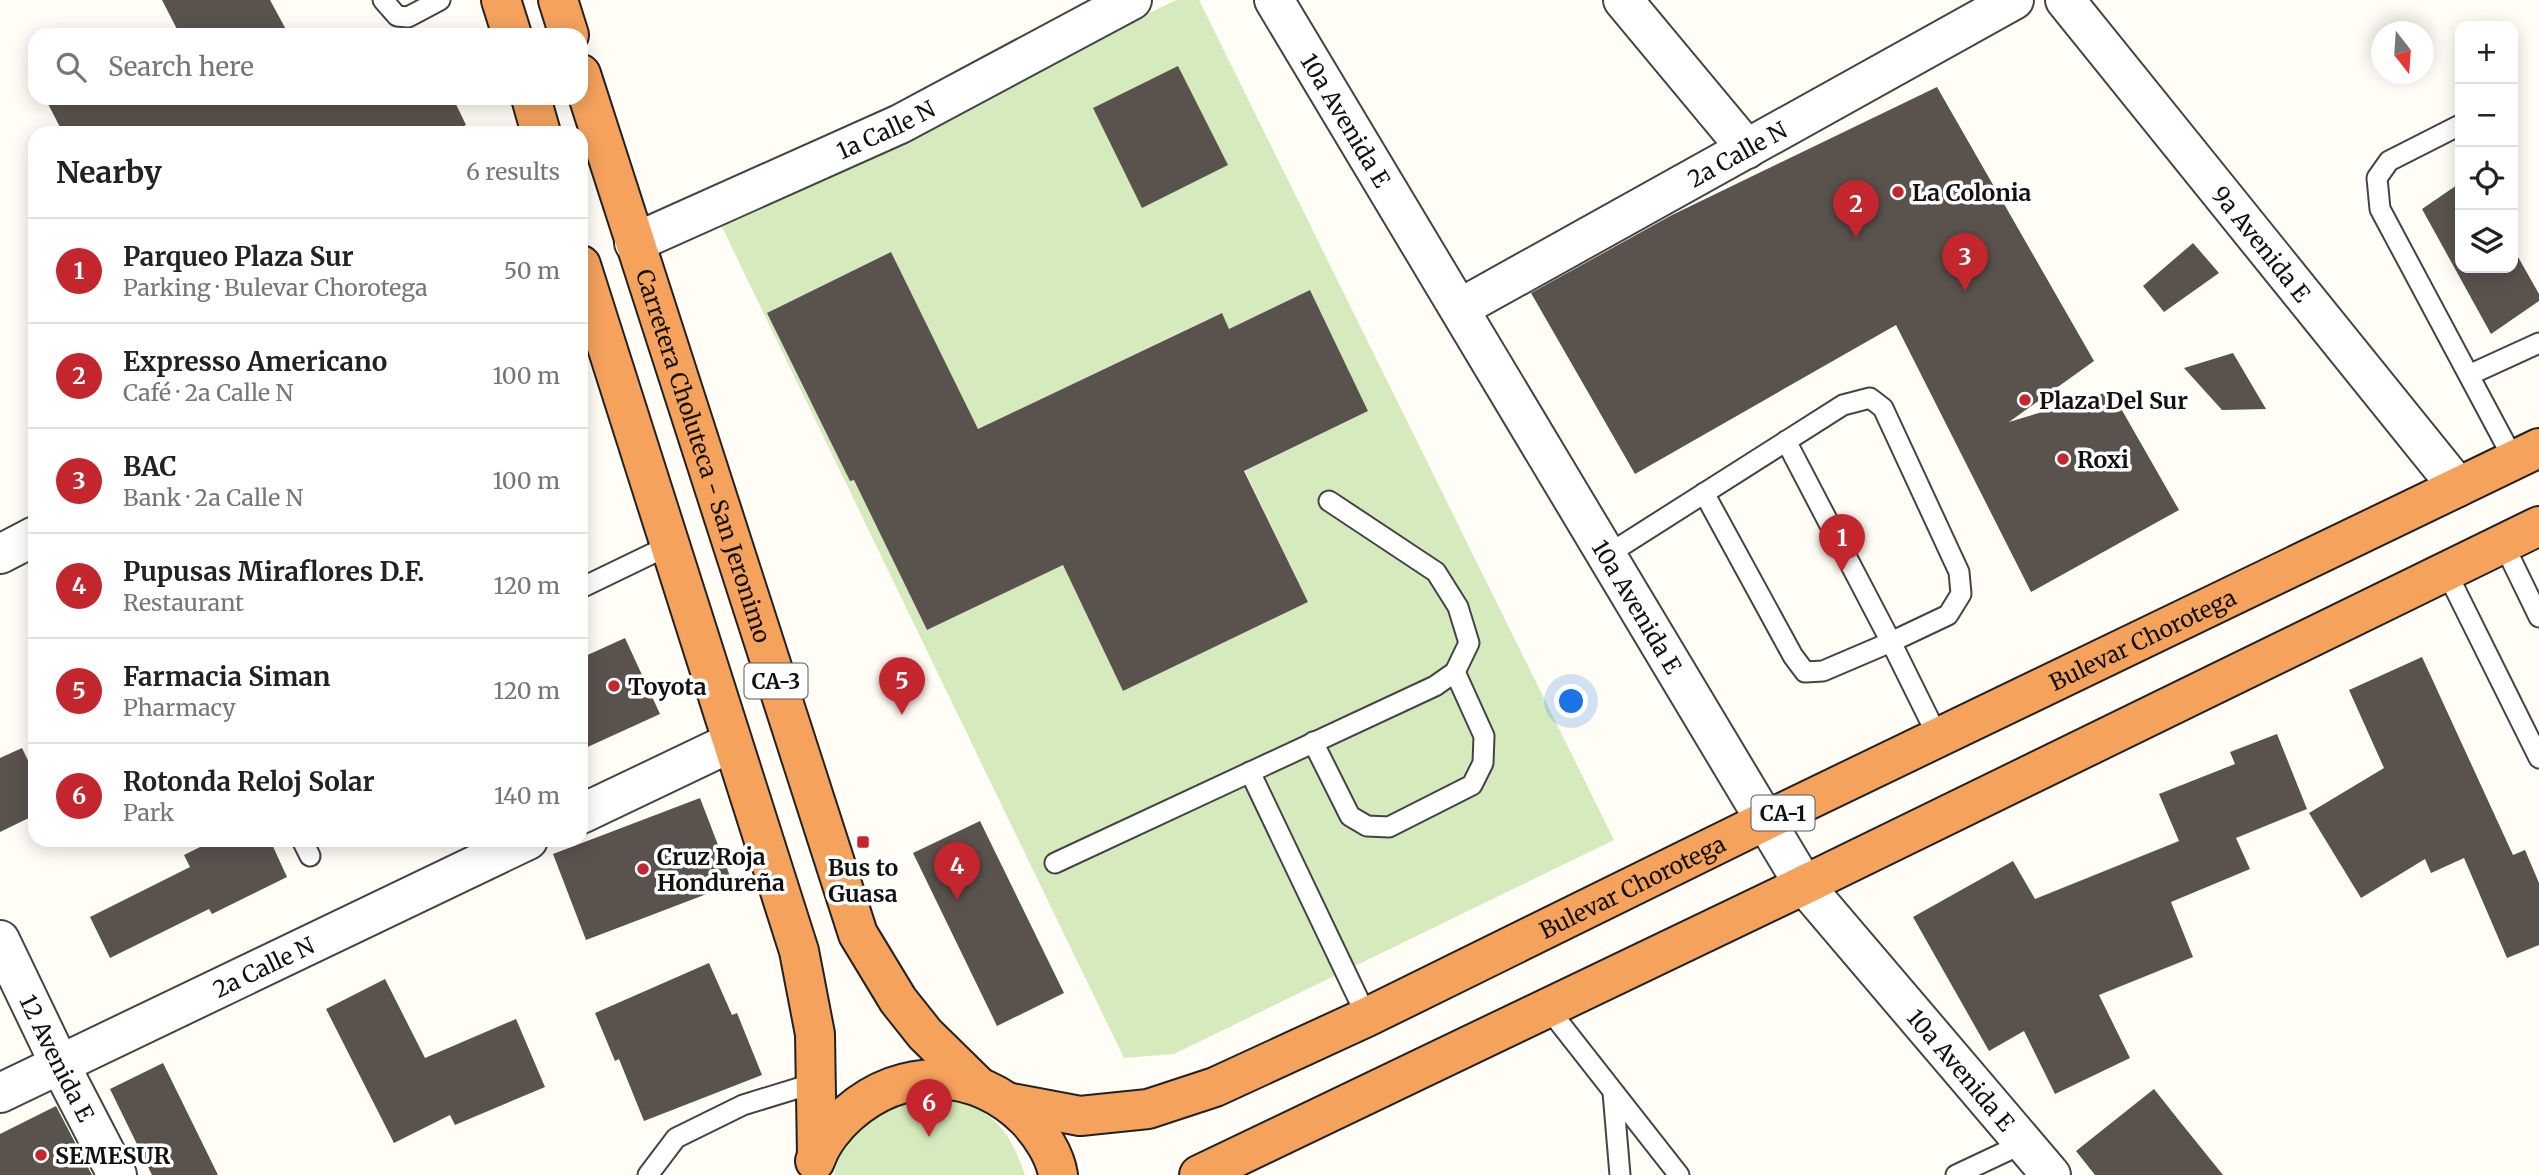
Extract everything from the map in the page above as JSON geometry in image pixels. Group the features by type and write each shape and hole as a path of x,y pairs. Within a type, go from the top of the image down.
{"highway":[{"path":"501,0 510,28"},
{"path":"558,0 567,28"},
{"name":"Carretera Choluteca - San Jeronimo","path":"588,96 858,934 898,1000 925,1034 977,1085"},
{"path":"533,105 539,126"},
{"name":"CA-3","path":"588,287 799,951 815,1034 818,1082 814,1166"},
{"name":"Bulevar Chorotega","path":"1011,1103 1080,1116 1148,1108 1215,1087 1367,1017 1938,737 2527,454"},
{"path":"1199,1175 1804,885 2539,526"},
{"name":"CA-1","path":"814,1166 837,1124 866,1098 901,1083 939,1078 977,1085 1011,1103 1040,1132 1058,1175"}],"street":[{"name":"1a Calle N","path":"634,243 900,124 1132,0"},
{"name":"10a Avenida E","path":"1274,0 1804,885 2051,1175"},
{"path":"1623,0 1747,149"},
{"name":"2a Calle N","path":"1460,308 2014,0"},
{"name":"9a Avenida E","path":"2065,0 2458,487"},
{"path":"0,554 28,540"},
{"path":"588,811 732,742"},
{"name":"2a Calle N","path":"0,1093 512,847"},
{"name":"12 Avenida E","path":"0,940 117,1175"}],"lane":[{"path":"383,0 397,16 408,17 440,0"},
{"path":"2455,128 2389,161 2377,178 2380,209 2469,375 2527,454"},
{"path":"2469,375 2539,343"},
{"path":"1607,555 1704,493 1843,405 1870,398 1883,408 1959,572 1961,594 1948,615 1823,671 1805,672 1793,656 1704,493"},
{"path":"1786,441 1938,737"},
{"path":"1055,863 1434,686 1455,672 1469,643 1458,607 1436,572 1329,501"},
{"path":"2503,543 2539,617"},
{"path":"588,585 670,545"},
{"path":"2447,573 2539,758"},
{"path":"1313,742 1350,816 1367,826 1390,827 1472,785 1483,763 1484,736 1455,672"},
{"path":"1250,772 1367,1017"},
{"path":"1547,1007 1679,1175"},
{"path":"648,1175 676,1138 743,1105 818,1082"},
{"path":"1614,1092 1620,1175"},
{"path":"1956,1175 2024,1143"}],"green space":[{"path":"1176,0 1199,0 1614,840 1174,1054 1124,1058 721,225","holes":["1310,290 1368,411 1245,471 1308,602 1123,691 1063,565 927,630 870,511 991,423 1221,313 1229,329"]},
{"path":"939,1095 972,1106 995,1121 1012,1143 1025,1175 834,1175 849,1136 870,1113 892,1104"}],"building":[{"path":"162,0 270,0 285,28 176,28"},
{"path":"1178,66 1228,165 1142,208 1093,108"},
{"name":"Plaza Del Sur","path":"1937,87 2094,361 2009,422 2111,391 2179,510 2031,592 1896,325 1635,474 1531,293 1672,215"},
{"path":"49,105 456,105 466,125 464,126 59,126"},
{"path":"2455,186 2455,269 2422,209"},
{"path":"2193,243 2219,273 2164,312 2143,286"},
{"path":"891,252 978,429 1222,313 1229,329 1310,290 1368,411 1244,471 1308,602 1123,691 1063,565 927,630 854,480 850,481 767,313"},
{"path":"2518,257 2539,294 2539,301 2491,334 2457,273 2518,273"},
{"path":"2233,353 2266,409 2222,410 2184,368"},
{"name":"Toyota","path":"625,638 660,714 588,747 588,655"},
{"path":"2422,657 2513,855 2525,850 2539,883 2539,945 2507,958 2464,858 2431,873 2425,859 2361,898 2309,813 2384,768 2349,690"},
{"path":"2277,734 2307,809 2236,838 2250,869 2171,902 2193,957 2099,995 2130,1058 2055,1094 2024,1031 1989,1051 1913,917 2013,861 2035,899 2179,841 2159,794 2235,764 2230,752"},
{"path":"22,748 28,760 28,818 0,832 0,758"},
{"name":"Cruz Roja Hondureña","path":"700,798 733,884 586,940 553,854 571,847 588,847 588,841"},
{"path":"980,821 1064,993 997,1026 913,853"},
{"path":"200,847 273,847 287,877 212,914 209,909 110,958 90,917 190,867 184,855"},
{"path":"709,963 732,1015 737,1013 762,1075 644,1121 619,1059 615,1061 595,1013"},
{"path":"385,979 425,1058 516,1019 545,1087 455,1125 450,1115 394,1143 326,1009"},
{"path":"163,1063 218,1175 152,1175 110,1089"},
{"path":"2154,1089 2223,1175 2095,1175 2076,1151"},
{"name":"SEMESUR","path":"56,1106 92,1175 0,1175 0,1134"}],"place":[{"name":"La Colonia","path":"1898,192"},
{"name":"Expresso Americano","path":"1856,238"},
{"name":"BAC","path":"1965,291"},
{"name":"Plaza Del Sur","path":"2025,400"},
{"name":"Roxi","path":"2063,459"},
{"name":"Parqueo Plaza Sur","path":"1842,572"},
{"name":"Toyota","path":"614,686"},
{"name":"Farmacia Siman","path":"902,715"},
{"name":"Bus to Guasa","path":"863,842"},
{"name":"Cruz Roja Hondureña","path":"643,869"},
{"name":"Pupusas Miraflores D.F.","path":"957,900"},
{"name":"Rotonda Reloj Solar","path":"929,1137"},
{"name":"SEMESUR","path":"41,1155"}]}
